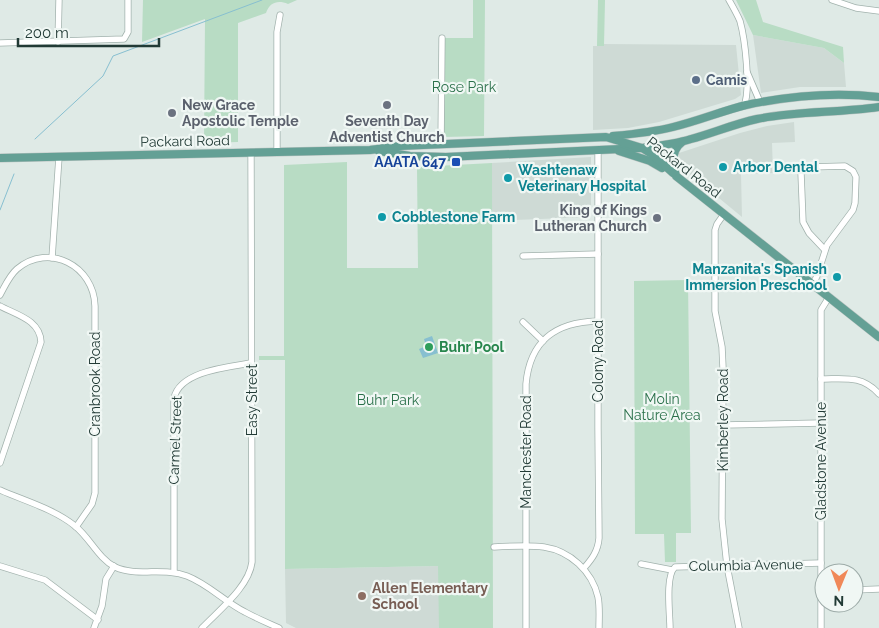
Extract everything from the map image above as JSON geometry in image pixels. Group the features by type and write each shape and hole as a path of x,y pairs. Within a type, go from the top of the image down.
{"main road":[{"path":"606,136 651,132 675,127 760,102 796,97 844,95 879,97"},
{"path":"769,117 778,112 798,109 800,104 796,97"},
{"path":"769,117 854,111 879,107"},
{"path":"706,134 704,126 706,121 720,116 726,111"},
{"name":"Packard Road","path":"370,150 400,155 427,156 642,148 684,141 740,123 769,117"},
{"name":"Packard Road","path":"0,158 370,150 400,146 606,136 642,148 653,155 674,174 879,337"},
{"path":"489,155 487,149 490,146 517,144 530,140"},
{"path":"674,174 674,152 676,146 684,141"},
{"path":"427,156 422,152 425,148 459,147 476,143"},
{"path":"610,149 650,160 674,174"}],"street":[{"path":"58,42 59,0"},
{"path":"0,44 124,40 128,32 128,0"},
{"path":"729,0 739,19 747,72 748,98 744,106"},
{"path":"832,0 844,2 865,10 879,11"},
{"path":"277,152 277,32 280,15"},
{"path":"441,144 442,38"},
{"path":"747,72 760,102"},
{"name":"Colony Road","path":"584,568 599,547 598,150"},
{"name":"Easy Street","path":"202,628 246,582 252,562 251,152"},
{"path":"0,295 12,274 18,268 32,261 52,258 59,157"},
{"path":"812,284 817,276 825,250 850,215 855,203 856,177 854,171 845,166 810,167 804,169 802,173 803,222 809,233 825,250"},
{"name":"Kimberley Road","path":"724,214 715,230 714,268 716,323 723,357 722,519 727,566 739,628"},
{"path":"523,256 598,254"},
{"name":"Cranbrook Road","path":"52,258 66,262 82,272 89,281 95,300 95,492 92,504 76,527"},
{"name":"Gladstone Avenue","path":"821,563 821,310 829,297"},
{"path":"0,306 36,326 41,342 0,463"},
{"name":"Manchester Road","path":"526,628 526,384 528,365 532,355 553,332 577,322 598,321"},
{"path":"523,322 543,341"},
{"name":"Carmel Street","path":"174,572 175,391 191,378 232,366 251,363"},
{"path":"821,379 858,380 867,383 879,394"},
{"path":"723,425 821,422"},
{"path":"0,490 59,515 76,527 101,556 114,566 135,571 174,572 195,580 244,612 279,628"},
{"path":"494,547 545,547 565,554 584,568 598,597 600,628"},
{"name":"Columbia Avenue","path":"642,564 672,570 678,567 814,563"},
{"path":"0,566 34,575 45,580 98,620"},
{"path":"94,628 102,606 105,583 114,566"},
{"path":"670,628 669,580 672,570"},
{"path":"864,590 879,590"},
{"name":"Gladstone Avenue","path":"821,613 821,628"}],"shaded area":[{"path":"753,35 824,48 844,63 846,87 800,87 761,93"},
{"path":"604,44 736,45 741,95 735,99 659,122 628,128 593,130 593,46 604,46"},
{"path":"794,122 795,142 772,143 773,173 741,174 742,217 680,166 679,153 740,133"},
{"path":"591,157 591,217 492,221 492,163"},
{"name":"Allen Elementary School","path":"439,566 439,628 296,628 286,623 285,569"}],"green space":[{"path":"143,0 297,0 288,4 281,2 272,4 266,13 238,23 238,142 204,143 205,19 142,42"},
{"name":"Rose Park","path":"473,0 485,0 484,136 444,137 445,38 473,38"},
{"path":"598,0 605,0 604,46 597,46"},
{"path":"736,0 756,0 763,22 843,47 844,63 824,48 753,35"},
{"name":"Buhr Park","path":"347,162 347,268 418,268 417,167 492,163 493,628 439,628 438,566 285,569 285,360 259,360 259,356 284,356 284,165"},
{"name":"Molin Nature Area","path":"688,280 691,533 676,533 676,562 665,562 664,534 635,534 634,281"}],"water":[{"name":"Buhr Pool","path":"432,336 438,353 423,358 419,349 426,346 424,339"}],"waterway":[{"path":"35,139 103,76 113,56 262,0"},
{"path":"0,210 14,174"}],"place":[{"name":"Camis","path":"696,80"},
{"name":"Seventh Day Adventist Church","path":"387,105"},
{"name":"New Grace Apostolic Temple","path":"172,113"},
{"name":"AAATA 647","path":"456,162"},
{"name":"Arbor Dental","path":"723,167"},
{"name":"Washtenaw Veterinary Hospital","path":"508,178"},
{"name":"Cobblestone Farm","path":"382,217"},
{"name":"King of Kings Lutheran Church","path":"657,218"},
{"name":"Manzanita's Spanish Immersion Preschool","path":"837,277"},
{"name":"Buhr Pool","path":"429,347"},
{"name":"Allen Elementary School","path":"362,596"}]}
